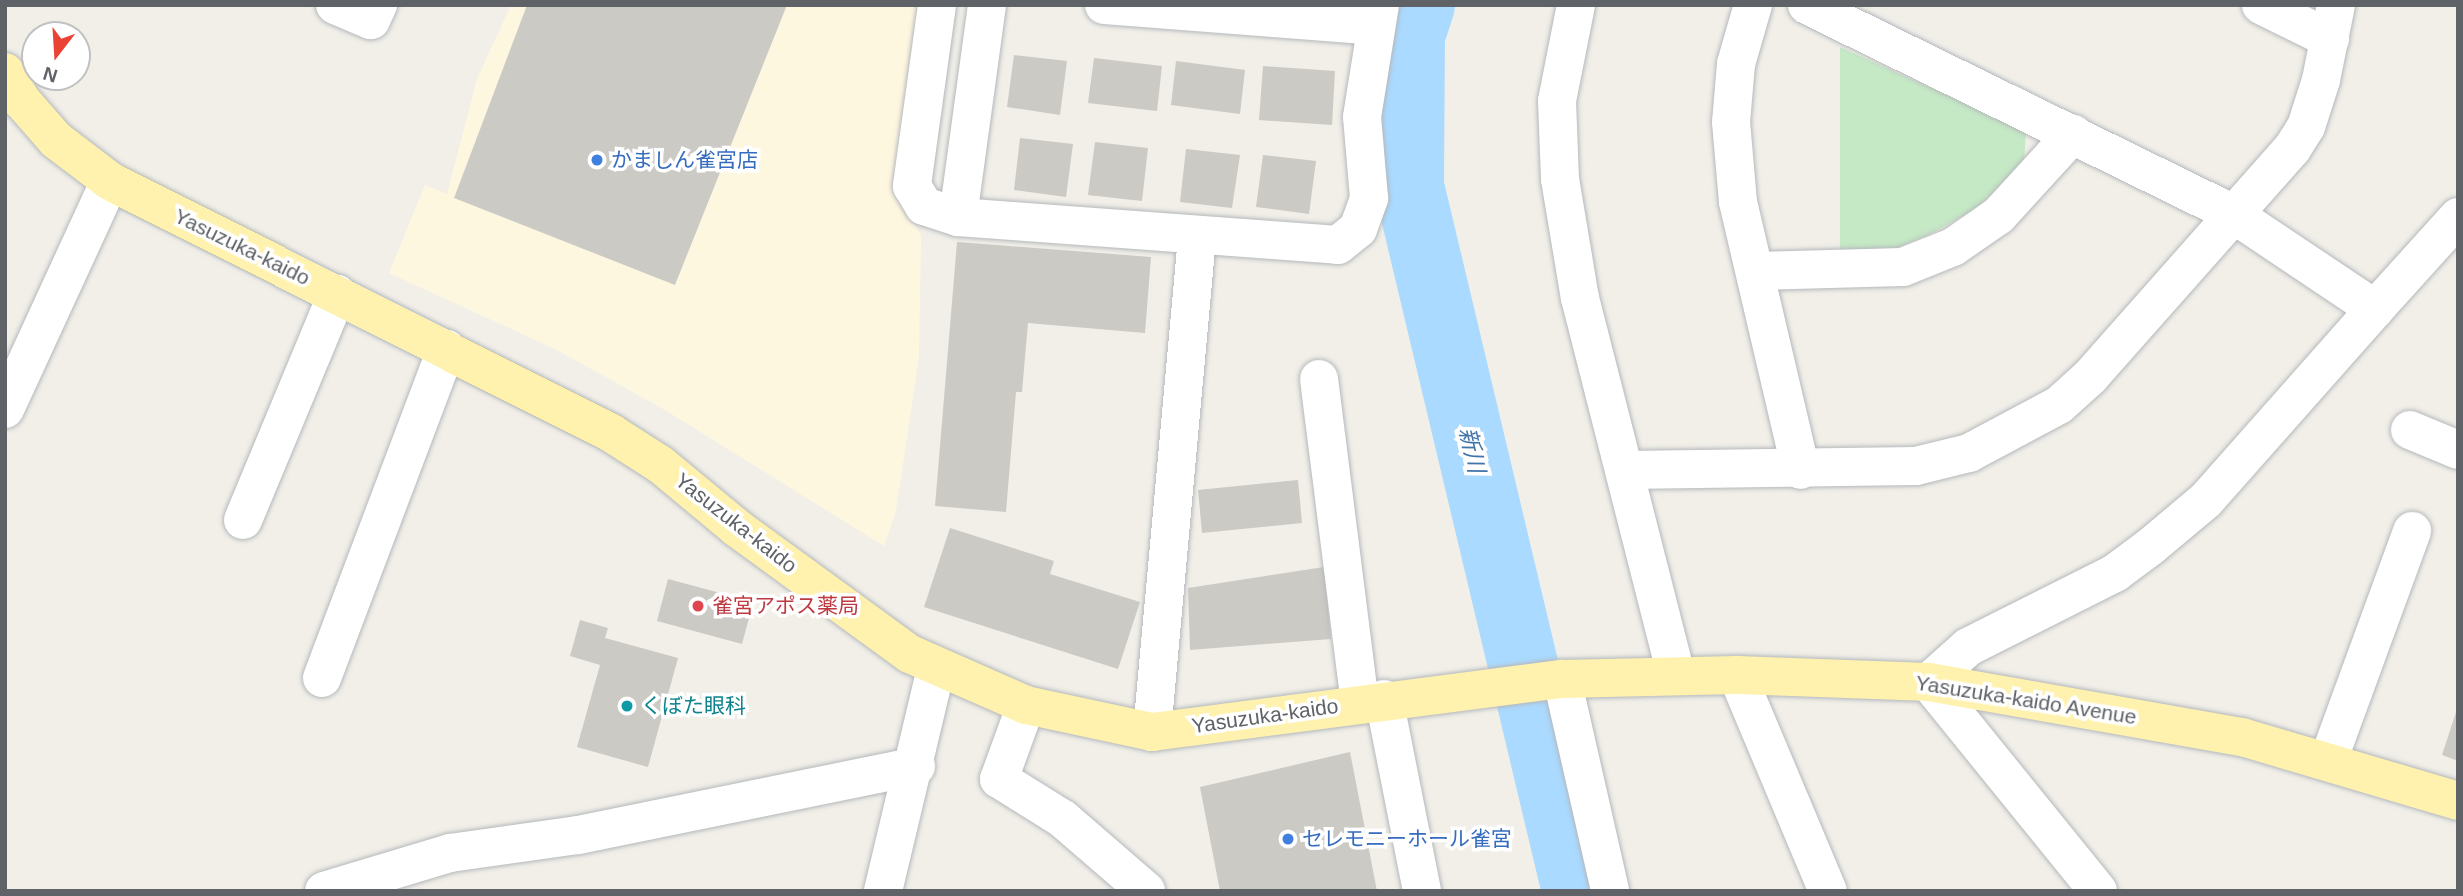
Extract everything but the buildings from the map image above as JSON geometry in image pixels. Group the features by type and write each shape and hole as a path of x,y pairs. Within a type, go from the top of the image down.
{"main road":[{"name":"Yasuzuka-kaido","path":"5,72 22,100 55,141 110,181 611,433 661,465 874,629 936,668 1026,705 1152,732 1372,700 1538,683"},
{"name":"Yasuzuka-kaido Avenue","path":"1538,683 1676,675 1929,682 2242,737 2458,801"}],"street":[{"path":"335,5 371,20 378,5"},
{"path":"937,5 912,186 924,206 958,217 1338,245 1358,229 1368,198 1362,117 1377,15 1104,5"},
{"path":"958,217 987,5"},
{"path":"1576,5 1557,101 1560,179 1580,298 1676,675"},
{"path":"1753,5 1736,64 1731,122 1738,202 1801,470"},
{"path":"1807,5 2233,214 2375,309"},
{"path":"1625,470 1916,467 1969,453 2059,405 2090,377 2292,149 2306,127 2333,22 2261,5"},
{"path":"1756,271 1903,267 1953,247 1999,215 2073,134"},
{"path":"5,409 110,181"},
{"path":"2098,891 1929,682 1968,647 2115,573 2206,500 2458,217"},
{"path":"1152,732 1197,235"},
{"path":"243,520 337,294"},
{"path":"322,678 446,349"},
{"path":"1319,379 1372,700 1422,891"},
{"path":"2410,430 2458,450"},
{"path":"2328,761 2412,531"},
{"path":"883,891 916,766 936,668"},
{"path":"1737,675 1828,891"},
{"path":"1538,683 1610,891"},
{"path":"1026,705 999,779 1063,818 1146,891"},
{"path":"324,891 450,853 578,835 916,766"}],"shaded area":[{"path":"511,5 929,5 898,197 921,236 919,356 896,511 884,546 665,410 557,350 389,273 425,185 447,194 477,79"}],"green space":[{"path":"1840,47 2026,131 2024,162 1977,208 1934,232 1890,251 1840,255"}],"waterway":[{"name":"新川","path":"1420,5 1410,36 1409,186 1577,891"}],"place":[{"name":"かましん雀宮店","path":"597,160"},
{"name":"雀宮アポス薬局","path":"698,606"},
{"name":"くぼた眼科","path":"627,706"},
{"name":"セレモニーホール雀宮","path":"1288,839"}]}
